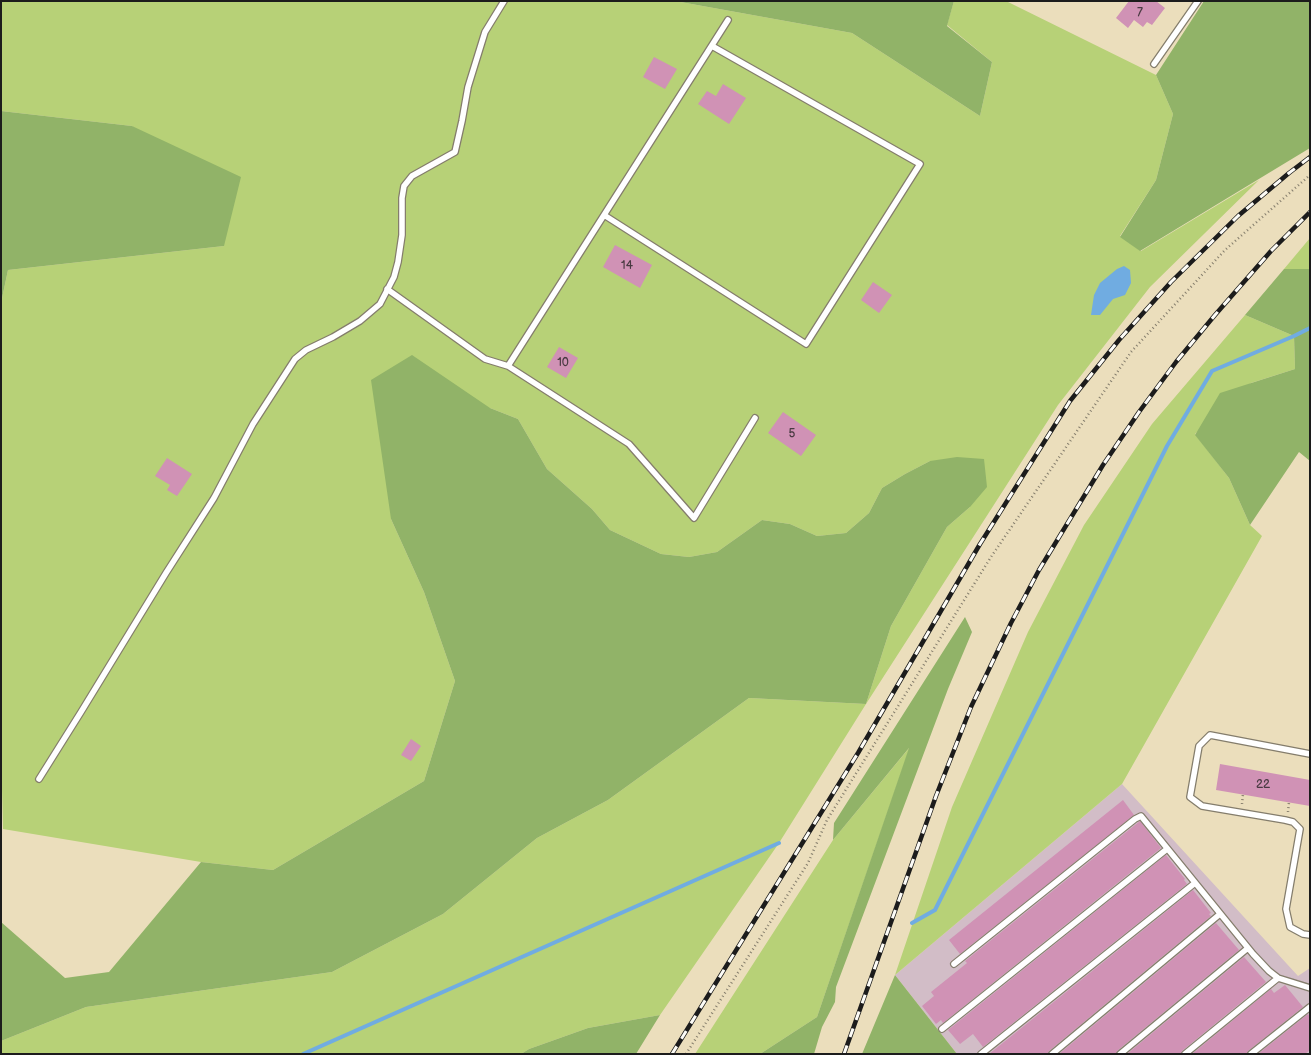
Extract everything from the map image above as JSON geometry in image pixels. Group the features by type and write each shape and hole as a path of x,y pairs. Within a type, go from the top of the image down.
{"lane":[{"path":"39,779 214,498 253,424 295,359 306,350 333,337 360,321 380,304 394,277 399,255 402,235 402,198 404,186 412,176 455,152 468,87 485,32 504,1"},
{"path":"1154,64 1198,1"},
{"path":"508,366 728,20"},
{"path":"604,214 806,344 920,164 712,46"},
{"path":"388,289 485,359 508,366 629,444 694,518 755,418"},
{"path":"1310,754 1210,735 1199,746 1190,798 1202,806 1294,822 1300,829 1286,909 1290,926 1303,934 1310,935"},
{"path":"954,964 1141,816 1194,883 1269,971 1278,978 1310,988"},
{"path":"942,1029 1167,849"},
{"path":"981,1054 1194,883"},
{"path":"1052,1054 1220,914"},
{"path":"1120,1054 1248,948"},
{"path":"1185,1054 1278,978"},
{"path":"1251,1054 1310,1007"}],"path":[{"path":"686,1054 732,985 808,863 827,820 991,557 1131,352 1225,250 1310,175"}],"shaded area":[{"path":"1122,784 1298,976 1310,968 1310,1054 957,1054 895,975"}],"green space":[{"path":"1,1 675,1 852,33 980,116 992,62 947,25 954,1 1006,1 1156,75 1173,114 1156,180 1120,236 1141,251 1259,180 1150,287 1058,405 866,704 891,626 947,527 970,507 930,461 882,488 869,513 846,533 817,536 790,524 762,520 717,552 689,557 661,554 610,530 592,509 547,469 518,419 490,408 391,519 424,592 455,681 424,781 273,870 201,862 3,829 1,749 1,303 8,270 224,246 132,126 1,111"},
{"path":"675,1 954,1 947,26 992,62 980,116 852,33"},
{"path":"1204,1 1310,1 1310,148 1140,251 1120,237 1156,180 1173,114 1156,75"},
{"path":"1,111 132,126 241,177 224,246 8,270 1,303"},
{"path":"1310,238 1310,269 1284,269"},
{"path":"1284,269 1310,269 1310,461 1299,452 1250,525 1229,478 1195,435 1220,393 1295,369 1294,336 1245,315"},
{"path":"1245,315 1294,336 1295,369 1251,383 1195,434 1229,478 1250,525 1262,536 1122,784 895,975 952,807 1028,632 1084,525 1152,424"},
{"path":"412,355 490,408 518,419 547,469 592,509 610,530 661,554 689,557 717,552 762,520 790,524 817,536 846,533 869,513 882,488 930,461 957,457 984,459 987,487 970,507 947,527 891,626 866,704 749,698 608,800 537,838 443,914 332,972 86,1007 1,1041 1,922 65,978 109,972 201,862 273,870 424,781 455,681 424,592 391,519 371,380"},
{"path":"965,617 972,632 948,689 836,987 835,1002 822,1027 814,1054 760,1054 817,1017 909,748 833,840 834,823"},
{"path":"749,698 866,704 779,843 660,1015 588,1028 529,1049 521,1054 1,1054 1,1041 86,1007 332,972 443,914 537,838 608,800"},
{"path":"910,747 817,1017 760,1054 695,1054 833,840"},
{"path":"895,975 957,1054 862,1054"},
{"path":"660,1015 636,1054 521,1054 529,1049 588,1028"}],"water":[{"path":"1124,266 1130,270 1131,283 1125,295 1113,299 1100,315 1091,315 1094,295 1100,283 1117,269"}],"building":[{"path":"1129,1 1156,1 1165,8 1152,25 1147,22 1143,27 1134,20 1128,28 1116,18"},
{"path":"654,57 677,69 665,89 643,77"},
{"path":"723,84 746,98 729,124 698,104 707,91 716,96"},
{"path":"615,245 652,265 640,288 603,267"},
{"path":"873,282 892,295 879,313 861,300"},
{"path":"559,347 578,358 566,378 547,367"},
{"path":"783,412 816,435 801,456 768,433"},
{"path":"167,458 192,474 177,496 167,490 170,485 155,476"},
{"path":"411,739 421,746 411,761 401,755"},
{"path":"1220,764 1310,780 1310,806 1216,790"},
{"path":"1123,800 1134,815 960,954 949,940"},
{"path":"1140,821 1161,848 943,1023 941,1020 936,1024 922,1006 934,996 931,992 967,963 965,961"},
{"path":"1166,855 1185,879 1184,880 1187,884 983,1047 973,1034 960,1044 948,1030"},
{"path":"1193,890 1211,913 1209,914 1211,916 1049,1051 1048,1054 989,1054"},
{"path":"1216,923 1239,950 1117,1051 1116,1054 1059,1054"},
{"path":"1244,957 1266,982 1182,1051 1181,1054 1127,1054"},
{"path":"1285,985 1303,1007 1248,1051 1247,1054 1192,1054 1271,989 1274,993"},
{"path":"1308,1014 1310,1017 1310,1050 1305,1054 1258,1054"}],"waterway":[{"path":"912,923 935,910 1167,446 1212,371 1310,328"},
{"path":"303,1054 779,843"}],"railway":[{"path":"672,1054 858,753 980,544 1070,401 1119,340 1171,282 1238,216 1310,157"},
{"path":"844,1054 936,796 971,707 1011,623 1039,570 1103,465 1139,412 1176,362 1271,251 1310,212"}]}
